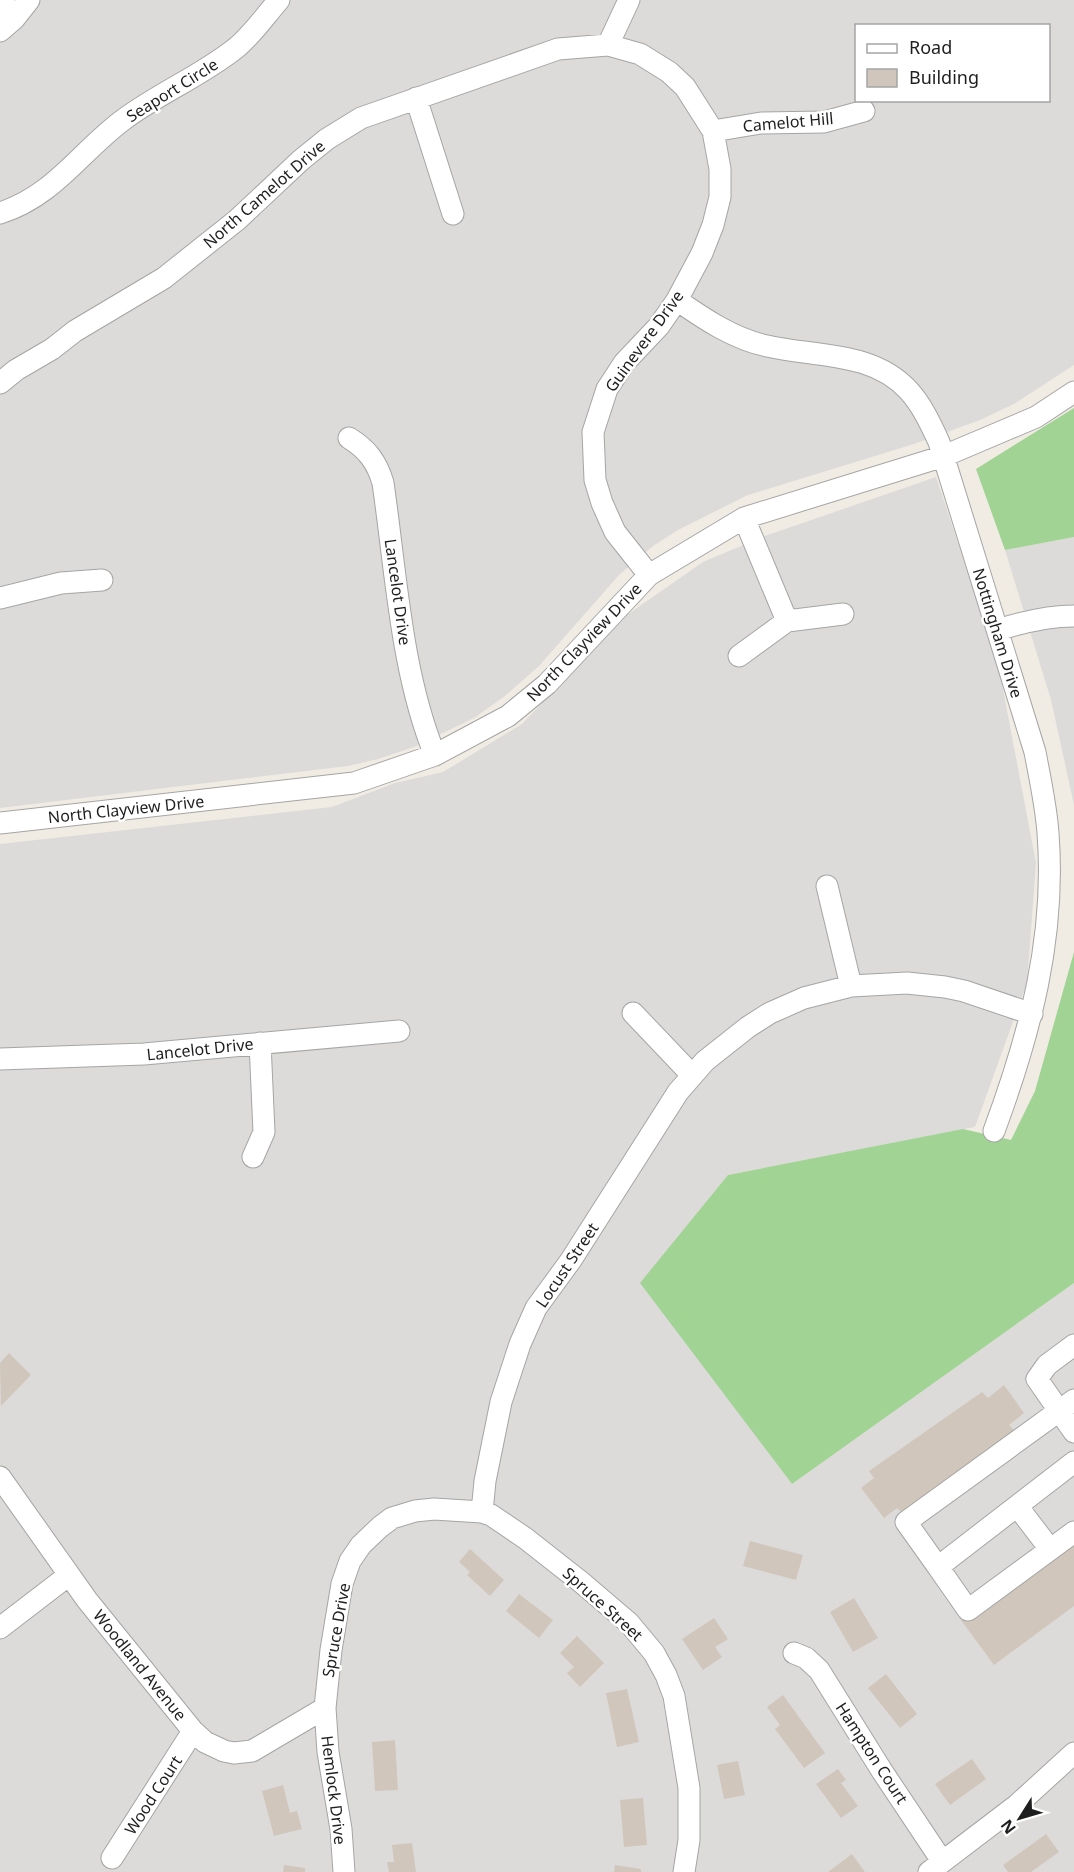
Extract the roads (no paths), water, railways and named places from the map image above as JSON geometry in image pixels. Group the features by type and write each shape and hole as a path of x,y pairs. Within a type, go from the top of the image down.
{"street":[{"path":"2,0 7,25"},
{"path":"7,25 30,0"},
{"name":"Seaport Circle","path":"0,213 18,207 55,184 123,120 207,69 238,47 279,0"},
{"path":"608,45 629,0"},
{"name":"North Camelot Drive","path":"0,383 75,331 164,278 237,220 327,139 371,113 558,50 608,45"},
{"name":"Guinevere Drive","path":"608,45 640,54 669,72 685,87 712,130 720,169 720,197 713,225 702,253 677,300 659,326 624,363 607,389 593,432 595,480 602,504 615,532 649,574"},
{"path":"416,98 453,214"},
{"name":"Camelot Hill","path":"712,130 761,123 824,122 864,111"},
{"name":"Nottingham Drive","path":"677,300 719,327 765,346 863,361 889,374 909,390 916,400 926,415 944,456 1035,752 1048,832 1050,868 1048,914 1042,969 1015,1075 994,1131"},
{"name":"North Clayview Drive","path":"0,823 354,783 435,755 508,716 541,689 649,574 744,518 944,456 1036,417 1074,392"},
{"name":"Lancelot Drive","path":"349,438 367,452 380,472 383,483 409,673 426,733 435,755"},
{"path":"744,518 787,621"},
{"path":"0,598 61,583 102,580"},
{"path":"739,656 787,621 843,614"},
{"path":"998,630 1051,616 1074,616"},
{"path":"827,886 850,986"},
{"name":"Locust Street","path":"482,1512 485,1481 501,1402 520,1344 537,1308 571,1260 678,1092 705,1061 748,1027 770,1013 804,998 850,986 907,983 945,987 964,991 1032,1014"},
{"path":"633,1013 692,1074"},
{"name":"Lancelot Drive","path":"0,1059 144,1054 399,1031"},
{"path":"253,1157 264,1132 260,1043"},
{"path":"1074,1345 1047,1365 1037,1379 1067,1405 1074,1432"},
{"path":"1067,1405 906,1522 968,1610 1074,1532"},
{"path":"938,1567 1074,1462"},
{"name":"Woodland Avenue","path":"0,1477 99,1616 204,1742 234,1753 252,1750 326,1708"},
{"path":"1017,1506 1050,1549"},
{"name":"Spruce Drive","path":"326,1708 331,1650 342,1584 350,1562 361,1545 392,1518 415,1511 435,1509 482,1512"},
{"name":"Spruce Street","path":"482,1512 491,1515 525,1538 581,1582 629,1623 654,1653 674,1696 689,1788 689,1839 684,1872"},
{"path":"0,1628 69,1575"},
{"name":"Hampton Court","path":"794,1653 806,1658 819,1670 882,1771 936,1867"},
{"name":"Hemlock Drive","path":"326,1708 328,1752 340,1820 344,1872"},
{"name":"Wood Court","path":"112,1858 193,1731"},
{"path":"936,1867 1070,1765"}]}
